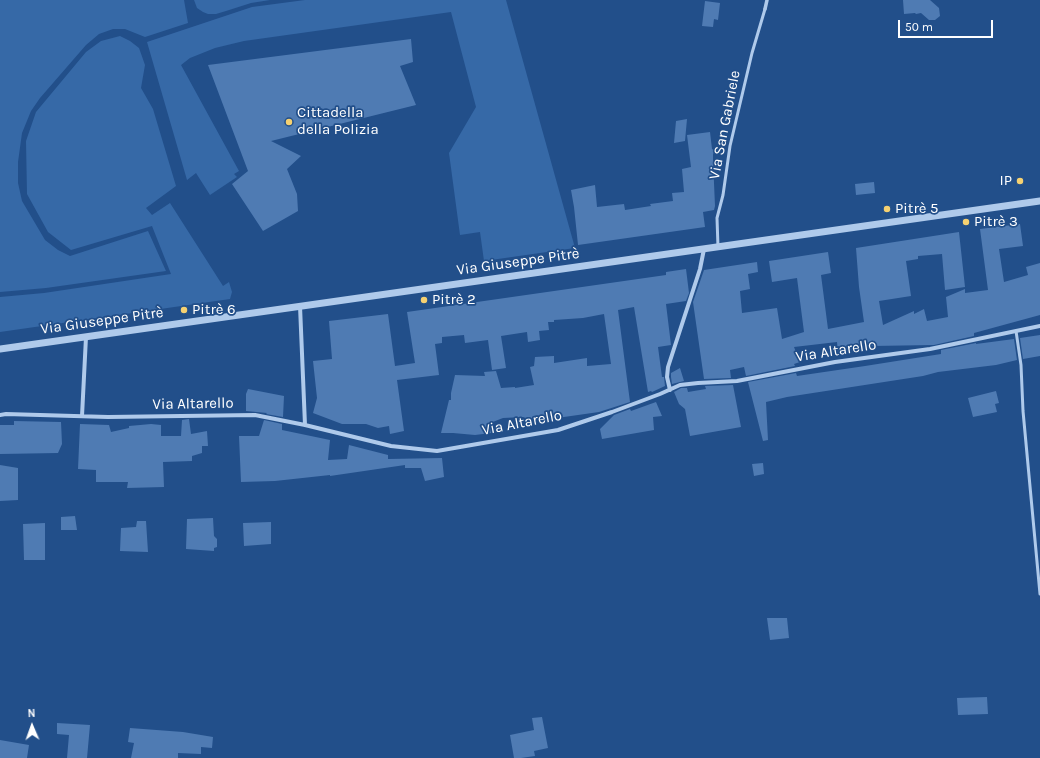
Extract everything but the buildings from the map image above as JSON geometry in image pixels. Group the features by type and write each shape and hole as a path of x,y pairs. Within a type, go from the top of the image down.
{"street":[{"path":"765,9 767,0"},
{"name":"Via Giuseppe Pitrè","path":"0,349 1040,201"},
{"path":"670,390 667,377 668,367 700,269 704,248"},
{"path":"300,306 305,425"},
{"name":"Via Altarello","path":"0,415 108,417 255,414 390,446 437,451 558,430 612,412 680,385 737,381 835,362 930,349 1040,326"},
{"path":"82,416 86,337"}],"lane":[{"name":"Via San Gabriele","path":"718,247 717,218 723,195 730,146 752,53 765,9"},
{"path":"1016,331 1021,365 1023,411 1040,594"}],"shaded area":[{"path":"0,0 184,0 188,23 145,37 125,29 113,29 99,34 86,45 40,98 31,111 22,133 18,162 18,183 22,201 45,240 58,250 70,256 148,231 166,271 46,288 0,292"},
{"path":"194,0 270,0 251,3 216,14 208,14 197,8"},
{"path":"305,0 506,0 575,248 484,261 480,232 460,235 449,153 476,107 451,12 244,41 215,48 190,58 181,65 239,171 234,174 237,177 210,195 196,173 187,180 147,42 252,7"},
{"path":"120,36 139,48 145,65 141,88 153,109 176,186 146,208 152,215 170,203 223,286 229,282 232,292 230,299 0,332 0,297 44,293 171,274 152,226 71,250 48,232 27,194 26,141 36,112 86,52 101,41"}],"place":[{"name":"Cittadella della Polizia","path":"289,122"},
{"name":"IP","path":"1020,181"},
{"name":"Pitrè 5","path":"887,209"},
{"name":"Pitrè 3","path":"966,222"},
{"name":"Pitrè 2","path":"424,300"},
{"name":"Pitrè 6","path":"184,310"}]}
